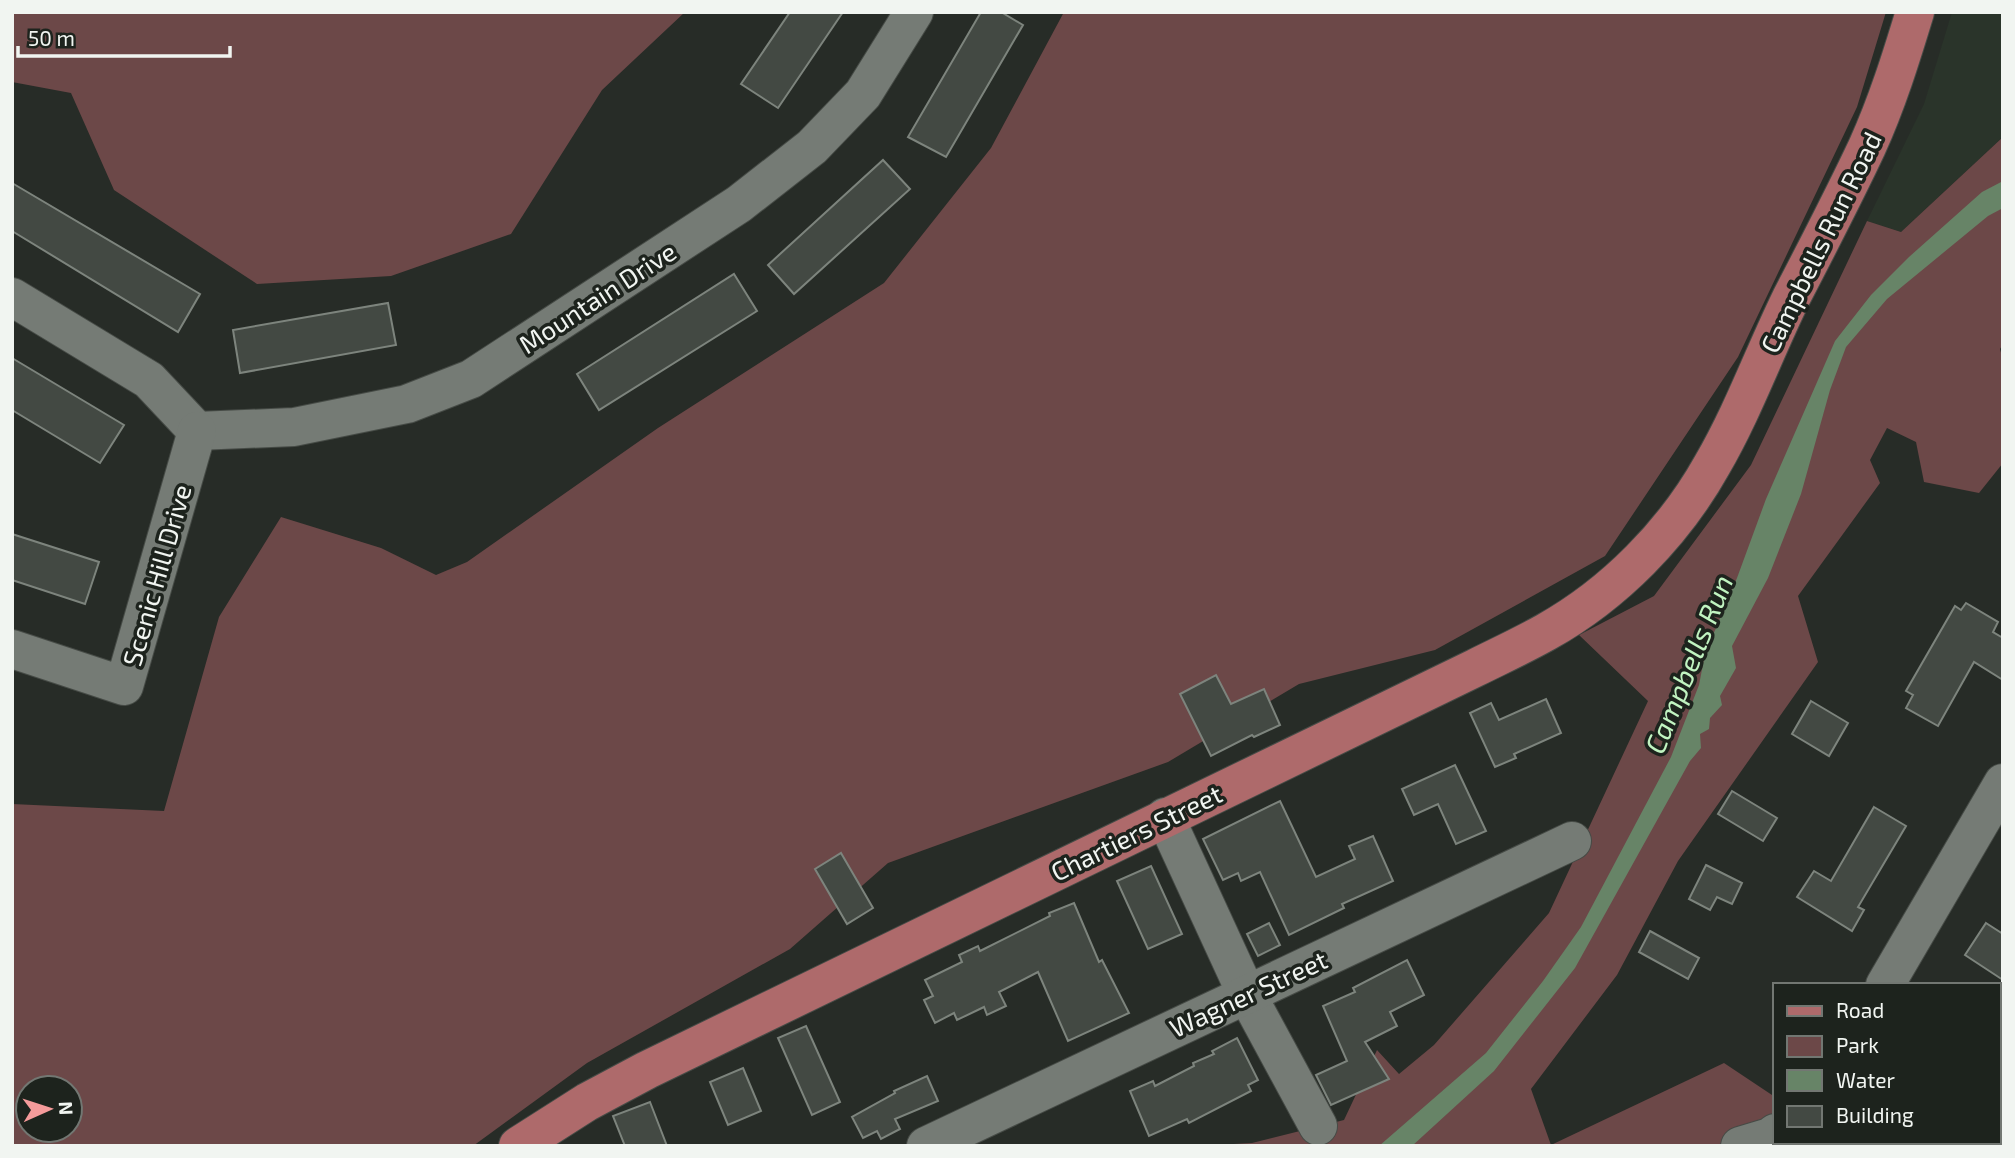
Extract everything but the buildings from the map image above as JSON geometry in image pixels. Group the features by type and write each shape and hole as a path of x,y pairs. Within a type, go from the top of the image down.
{"main road":[{"name":"Campbells Run Road","path":"1712,466 1780,321 1868,145 1893,82 1915,12"},
{"name":"Chartiers Street","path":"518,1146 587,1102 647,1070 1547,632 1592,602 1636,563 1675,521 1712,466"}],"street":[{"name":"Mountain Drive","path":"197,431 294,427 407,404 471,379 739,204 813,147 863,94 915,12"},
{"path":"12,296 149,380 197,431"},
{"name":"Scenic Hill Drive","path":"12,649 124,686 197,431"},
{"path":"1886,983 2003,783"},
{"path":"1165,817 1246,993 1318,1126"},
{"name":"Wagner Street","path":"926,1146 1572,841"}],"shaded area":[{"path":"1952,12 2003,12 2003,137 1901,232 1867,221 1924,104"}],"green space":[{"path":"12,12 685,12 602,90 511,234 391,276 257,284 114,190 71,93 12,82"},
{"path":"1064,12 1886,12 1857,107 1738,357 1605,556 1435,650 1299,684 1168,762 888,863 790,949 587,1063 473,1146 12,1146 12,804 164,811 219,617 281,517 381,548 436,575 467,562 658,428 884,283 991,148"},
{"path":"2003,137 2003,344 2000,349 2003,360 2003,463 1979,493 1924,482 1916,442 1887,428 1870,460 1880,483 1798,596 1818,662 1678,861 1617,975 1531,1089 1551,1145 1724,1063 1773,1096 1773,1144 2001,1144 2003,1016 2003,1146 1197,1146 1252,1143 1344,1120 1377,1050 1399,1074 1434,1045 1549,913 1648,701 1579,635 1654,596 1751,465 1867,221 1901,232"}],"water":[{"path":"2003,181 2003,208 1988,216 1887,299 1846,347 1830,390 1801,494 1768,578 1732,646 1736,668 1720,696 1722,705 1710,718 1709,729 1700,734 1701,748 1690,761 1575,968 1494,1071 1412,1146 1379,1146 1486,1053 1543,981 1581,927 1671,757 1699,685 1705,654 1766,499 1835,341 1871,295 1909,257 1982,192"}],"water label":[{"name":"Campbells Run","path":"1688,664"}]}
